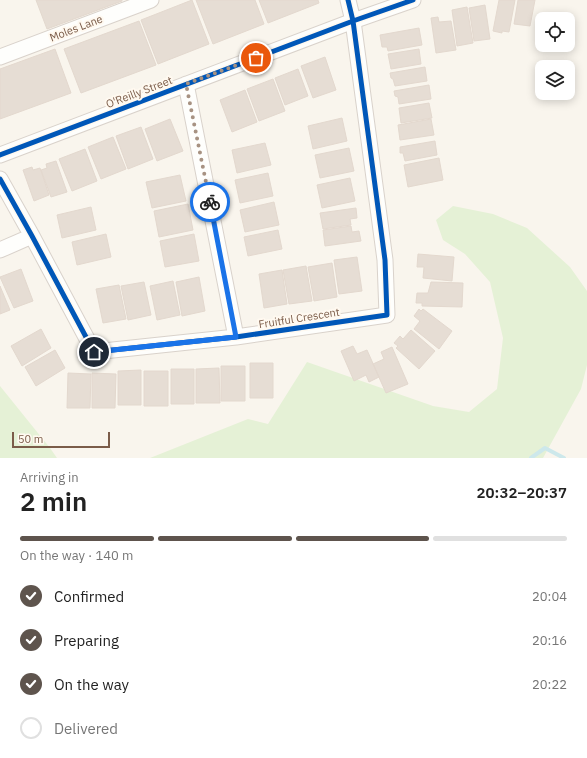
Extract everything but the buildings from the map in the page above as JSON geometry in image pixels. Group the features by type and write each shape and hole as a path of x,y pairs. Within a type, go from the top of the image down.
{"street":[{"name":"Moles Lane","path":"0,57 151,0"},
{"name":"Fruitful Crescent","path":"0,180 32,236 94,352 236,337 387,315 385,260 353,21 348,0"},
{"name":"O'Reilly Street","path":"0,155 353,21 413,0"},
{"path":"186,84 236,337"},
{"path":"0,250 32,236"}],"green space":[{"path":"453,206 493,214 527,228 570,267 587,291 587,365 581,389 543,458 150,458 248,419 268,424 307,362 433,406 469,412 497,389 503,338 490,282 465,254 443,240 436,220"},
{"path":"0,386 50,448 57,458 0,458"}],"waterway":[{"path":"531,458 545,448 564,458"}],"cycle path":[{"path":"0,179 94,352 236,337 387,315 385,260 353,21 348,0"},
{"path":"0,155 353,21 413,0"}],"way so far":[{"path":"210,202 186,84 256,58"}],"route":[{"path":"94,352 236,337 210,202"}]}
